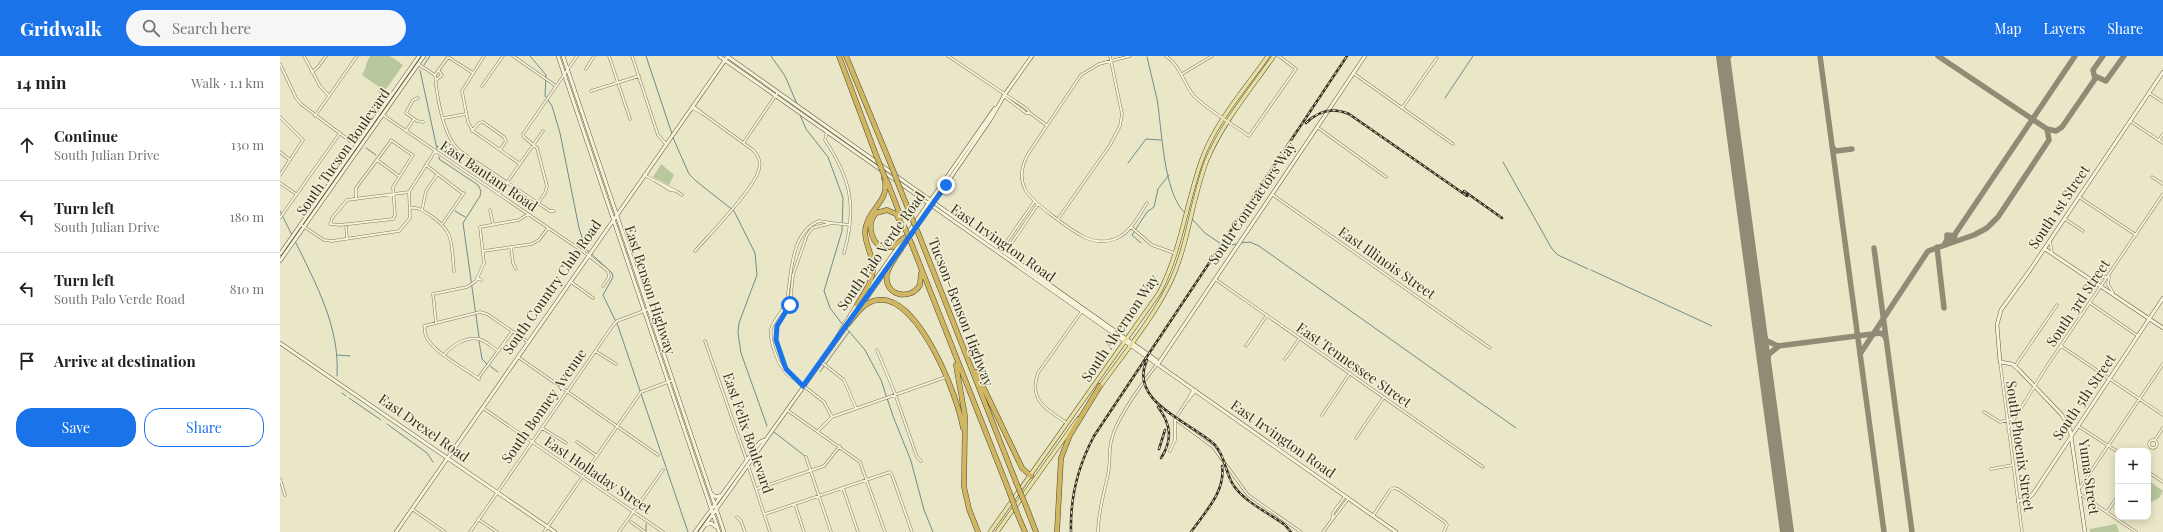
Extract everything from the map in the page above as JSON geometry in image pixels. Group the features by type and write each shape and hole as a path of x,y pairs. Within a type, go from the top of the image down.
{"highway":[{"name":"Tucson–Benson Highway","path":"839,56 885,179 1025,532"},
{"name":"Tucson–Benson Highway","path":"846,56 919,235 1036,532"},
{"path":"857,305 873,274 873,264 865,229 868,220 884,196 886,186 885,179"},
{"path":"904,226 896,214 887,210 881,210 875,215 871,225 874,239 881,246 892,247 904,238"},
{"path":"901,250 889,270 887,277 890,288 901,295 914,292 921,283 921,273 915,252"},
{"path":"930,292 958,372 964,410 965,491 978,532"},
{"path":"847,323 870,302 880,300 893,302 914,320 926,335 946,377 960,414 964,447"},
{"path":"965,351 1022,468 1031,476"},
{"path":"1057,532 1061,458 1070,435 1100,386"}],"main road":[{"name":"South Tucson Boulevard","path":"280,261 419,56"},
{"name":"South Tucson Boulevard","path":"280,254 300,224 424,56"},
{"name":"East Benson Highway","path":"558,56 719,532"},
{"name":"East Benson Highway","path":"563,56 724,532"},
{"name":"East Irvington Road","path":"719,56 932,206 1084,308 1130,344 1396,532"},
{"name":"East Irvington Road","path":"727,56 930,199 1000,252"},
{"name":"South Country Club Road","path":"396,532 727,56"},
{"name":"South Palo Verde Road","path":"847,323 857,305 930,199 1032,56"},
{"name":"South Alvernon Way","path":"990,532 1068,424 1159,293 1176,254 1202,160 1224,118 1268,56"},
{"name":"South Alvernon Way","path":"998,532 1130,344 1170,284 1181,255 1207,162 1228,121 1274,56"},
{"name":"South Contractors Way","path":"1158,364 1214,278 1365,56"},
{"name":"South 1st Street","path":"2000,362 1997,325 1999,313 2045,249 2163,72"},
{"name":"South Palo Verde Road","path":"695,532 760,442 764,440 901,250 972,147 1004,96"},
{"path":"972,147 981,128"},
{"path":"2045,249 2163,328"},
{"name":"East Irvington Road","path":"1004,254 1082,312 1126,341"},
{"name":"South 5th Street","path":"2018,501 2031,496 2163,298"},
{"name":"East Drexel Road","path":"280,343 555,532"},
{"name":"East Irvington Road","path":"1130,344 1153,358 1158,364"},
{"path":"1153,358 1159,358 1164,354"},
{"path":"2000,362 2015,366"},
{"name":"Yuma Street","path":"2015,366 2062,415 2069,425 2072,435 2085,532"},
{"path":"2069,425 2073,428 2078,426"},
{"path":"687,437 691,435"},
{"name":"South Palo Verde Road","path":"700,532 764,444 764,440"},
{"path":"710,491 716,497 725,492"},
{"path":"704,526 713,524 719,532"}],"street":[{"path":"304,56 320,86 329,96"},
{"path":"312,72 318,67 326,56"},
{"path":"315,116 357,56"},
{"path":"484,56 462,91 466,114 472,131 520,164"},
{"path":"482,86 503,56"},
{"path":"514,56 556,86"},
{"path":"538,203 545,193 547,186 537,148 524,137 523,134 577,56"},
{"path":"586,69 594,56"},
{"path":"609,56 630,119"},
{"path":"632,56 658,135 666,144"},
{"path":"948,56 1004,96 1026,109 1046,125"},
{"path":"1058,219 1110,144 1120,126 1122,114 1111,56"},
{"path":"1130,56 1099,64 1081,75 1046,125 1028,154 1022,168 1025,188 1034,202 1084,237 1096,241 1106,241 1116,238 1130,227 1147,203"},
{"path":"1166,56 1175,64 1194,95 1249,136 1296,69 1279,56"},
{"path":"1182,74 1212,56"},
{"path":"473,73 448,57 435,75 447,133 455,147 550,212 554,211"},
{"path":"1402,108 1437,58"},
{"path":"280,64 296,98 315,116 350,140"},
{"path":"418,64 435,75"},
{"path":"436,80 442,75 438,70"},
{"path":"1353,73 1453,144"},
{"path":"591,91 639,76"},
{"path":"744,142 778,92"},
{"path":"2149,93 2163,102"},
{"path":"418,98 414,100 406,113 419,122 423,122"},
{"path":"692,107 744,142 755,152 760,166 757,175 739,201 695,251"},
{"name":"East Bantam Road","path":"381,114 588,255 608,271 609,277 603,286"},
{"path":"444,118 466,114"},
{"path":"280,117 303,139 280,175"},
{"path":"406,131 414,119"},
{"path":"472,131 480,121 507,139 500,150"},
{"path":"2130,121 2163,143"},
{"path":"1317,127 1386,177"},
{"path":"830,128 824,140 839,162 848,184 851,210 844,253"},
{"path":"499,194 543,131"},
{"path":"280,218 340,133"},
{"path":"2159,140 2163,134"},
{"path":"356,199 356,188 391,141 413,155 393,187 392,194 395,217 346,224 335,225 330,223 342,204 347,200 356,199 392,194 409,192"},
{"path":"300,224 324,240 332,241 399,231 410,218 409,192 435,151"},
{"path":"280,152 290,160"},
{"path":"377,160 399,176"},
{"path":"426,165 463,193 443,223"},
{"path":"422,210 426,192 437,174"},
{"path":"644,175 682,195"},
{"path":"2152,177 2163,184"},
{"path":"280,183 296,194"},
{"name":"East Illinois Street","path":"1272,194 1490,348"},
{"name":"South 3rd Street","path":"2008,429 2034,386 2163,194"},
{"path":"2079,197 2136,235"},
{"path":"1027,220 1035,206 1034,202"},
{"path":"1000,252 1034,202"},
{"path":"1004,254 1038,204"},
{"path":"410,208 422,210 443,223 450,234 454,271"},
{"path":"490,210 492,224"},
{"path":"436,323 433,293 467,288 477,278 484,264 480,227 519,220 528,214"},
{"path":"2065,219 2083,231"},
{"path":"795,379 783,371 771,336 771,329 786,303 788,294 788,279 799,243 804,230 813,224 827,221 848,225"},
{"path":"832,223 814,227 807,235 796,269 788,309 775,332 786,369 803,386 828,405 832,416"},
{"path":"346,224 347,239"},
{"path":"1130,227 1157,247 1176,254"},
{"path":"482,251 534,243 539,240 548,228"},
{"path":"2050,241 2053,254"},
{"path":"799,243 803,244"},
{"path":"511,247 513,264 516,269"},
{"path":"792,267 796,269"},
{"path":"2090,279 2102,279 2109,275"},
{"path":"2109,275 2108,284 2114,295"},
{"path":"477,278 481,280"},
{"name":"East Tennessee Street","path":"1214,278 1483,467"},
{"path":"570,281 593,298"},
{"path":"2090,303 2138,336"},
{"path":"2015,366 2057,305"},
{"path":"1068,424 1041,404 1034,389 1034,382 1038,373 1084,308"},
{"name":"South Bonney Avenue","path":"470,532 617,321 649,309"},
{"path":"512,332 479,378 444,355 428,340 424,326 480,312 487,314 528,342"},
{"path":"778,315 782,318"},
{"path":"1246,346 1267,315"},
{"path":"1285,359 1300,338"},
{"path":"444,355 454,345 472,339 482,340 498,351"},
{"name":"East Felix Boulevard","path":"705,341 770,532"},
{"path":"2061,346 2163,415"},
{"path":"877,350 895,394 917,457 921,461"},
{"path":"595,351 616,364"},
{"path":"518,357 658,455"},
{"path":"778,360 782,358"},
{"path":"820,361 844,380 856,408"},
{"name":"South Phoenix Street","path":"2000,362 2022,532"},
{"path":"1098,532 1099,513 1109,470 1110,446 1113,433 1118,423 1158,364"},
{"path":"2079,489 2163,364"},
{"path":"1322,415 1350,373"},
{"path":"818,431 832,416 946,377"},
{"path":"544,532 641,392 672,380"},
{"path":"1170,451 1175,440 1175,419 1195,389"},
{"path":"1356,438 1384,397"},
{"name":"East Holladay Street","path":"482,407 663,532"},
{"path":"786,409 840,446 860,462 868,480 885,532"},
{"path":"1984,412 2000,422 2013,419"},
{"path":"2006,417 2013,419"},
{"path":"1175,419 1211,446 1248,495 1301,532"},
{"path":"2078,426 2115,450"},
{"path":"542,428 566,443"},
{"path":"2155,440 2156,446 2150,447 2149,442 2155,440 2163,428"},
{"path":"577,442 597,456"},
{"path":"756,489 810,471 828,462 840,446"},
{"path":"806,458 831,532"},
{"path":"1991,469 2013,465"},
{"path":"619,532 663,470"},
{"path":"765,514 890,473 912,532"},
{"path":"2151,474 2163,482"},
{"path":"280,479 285,495"},
{"path":"843,488 858,532"},
{"path":"1373,516 1390,490 1394,488 1403,492 1447,525 1444,532"},
{"path":"2080,494 2136,532"},
{"path":"1332,520 1333,513 1345,496"},
{"path":"1324,532 1348,499"},
{"path":"2107,512 2115,500"},
{"path":"795,504 804,532"},
{"path":"412,509 445,532"},
{"path":"737,516 745,532"},
{"path":"478,519 497,532"},
{"path":"631,522 646,532"}],"green space":[{"path":"370,56 390,56 403,65 382,95 377,91 379,87 362,75"},
{"path":"661,164 674,175 669,185 653,177"},
{"path":"2151,482 2163,491 2159,498 2151,502"},
{"path":"2116,524 2119,532 2090,532 2090,529"}],"waterway":[{"path":"424,65 430,56"},
{"path":"530,56 546,75 545,96 552,106 560,133 579,228 586,249 612,273 613,277 603,295 618,326 688,532"},
{"path":"646,56 674,140 689,174 734,211 755,253 757,275 739,323 738,333 741,353 767,426"},
{"path":"771,56 785,76 797,104"},
{"path":"1445,98 1473,56"},
{"path":"1147,57 1157,99 1162,143 1168,176 1172,191 1178,204 1185,213"},
{"path":"420,70 437,149"},
{"path":"800,115 806,129 828,157 843,198 842,231 824,291 830,308 843,325"},
{"path":"1128,163 1146,139 1161,140"},
{"path":"437,146 440,148 448,143"},
{"path":"366,148 376,155"},
{"path":"439,157 439,159 478,185 481,191 480,196 463,223 479,337"},
{"path":"1503,162 1552,249 1558,255 1588,269"},
{"path":"1141,243 1132,235 1147,212 1154,207 1158,189 1169,175"},
{"path":"280,211 292,235"},
{"path":"455,211 465,217"},
{"path":"1192,219 1205,233 1224,246 1237,244"},
{"path":"295,241 311,273 331,323 335,340 337,376"},
{"path":"1240,243 1250,242 1259,246 1516,428"},
{"path":"1591,270 1712,326"},
{"path":"847,329 865,350 881,380 893,416 911,461 924,510 933,532"},
{"path":"820,372 849,332"},
{"path":"479,341 482,359 487,364"},
{"path":"337,355 350,356"},
{"path":"490,366 498,372"},
{"path":"342,393 346,396"},
{"path":"349,398 381,420"},
{"path":"387,424 427,453 433,462"},
{"path":"774,432 805,456"},
{"path":"646,524 646,531"}],"taxiway":[{"path":"1723,57 1729,56"},
{"path":"1820,56 1884,532"},
{"path":"1938,56 2047,129 2056,131 2062,127 2095,79 2093,70 2103,56"},
{"path":"1949,243 2075,56"},
{"path":"2095,79 2097,77 2106,81 2124,56"},
{"path":"1860,354 1928,251 1974,235 1987,228 1998,217 2049,140 2047,129"},
{"path":"1833,148 1836,151 1852,149"},
{"path":"1944,245 1947,240 1947,235 1955,236"},
{"path":"1937,247 1944,308"},
{"path":"1874,248 1912,532"},
{"path":"1760,330 1765,340 1778,346 1880,333 1884,335 1886,339"},
{"path":"1765,368 1769,354 1779,346"}],"runway":[{"path":"1723,56 1787,532"}],"railway":[{"path":"1071,532 1072,507 1076,482 1088,447 1094,436 1347,56"},
{"path":"1306,123 1326,111 1337,111 1349,114 1467,196"},
{"path":"1464,191 1502,218"},
{"path":"1147,360 1143,375 1146,388 1154,400 1165,410 1215,445 1219,450 1231,481 1239,492 1251,503 1285,525 1291,532"},
{"path":"1158,407 1166,420 1169,432 1167,445 1161,458"},
{"path":"1159,449 1165,430"},
{"path":"1191,532 1218,493 1221,484 1222,466"}],"route":[{"path":"790,305 777,326 775,332 776,340 783,364 795,379 803,386 946,185"}]}
